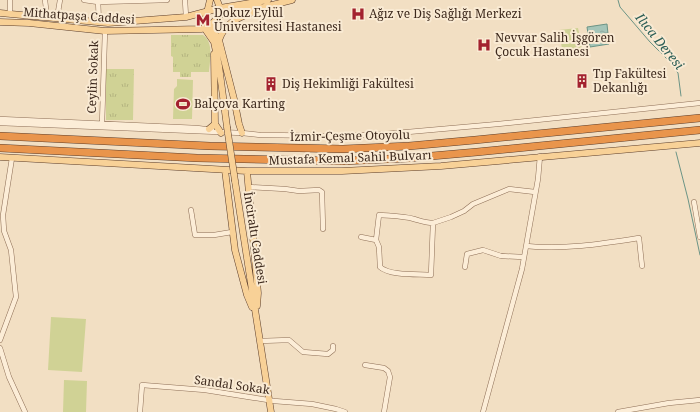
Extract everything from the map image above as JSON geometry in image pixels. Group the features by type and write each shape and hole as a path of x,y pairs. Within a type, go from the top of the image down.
{"highway":[{"name":"İzmir-Çeşme Otoyolu","path":"0,136 210,146 343,149 409,146 700,118"},
{"name":"İzmir-Çeşme Otoyolu","path":"0,148 197,158 343,161 409,158 700,130"}],"main road":[{"path":"210,0 205,29 217,41"},
{"path":"217,0 220,8 211,25 234,99 242,133"},
{"name":"Mithatpaşa Caddesi","path":"0,22 28,23 105,31 205,29 222,13 262,4 268,0"},
{"name":"Mithatpaşa Caddesi","path":"0,13 108,23 185,17 220,8 292,0"},
{"path":"219,133 215,124 217,41 222,32 230,23 262,4"},
{"path":"184,30 188,23 185,17"},
{"name":"İnciraltı Caddesi","path":"217,41 219,66 240,217 271,412"},
{"path":"209,129 215,124"},
{"name":"Mustafa Kemal Sahil Bulvarı","path":"0,157 247,171 342,171 441,166 540,156 700,144"},
{"path":"225,170 235,250 247,295 256,316"},
{"path":"247,171 258,293 256,316"}],"street":[{"path":"10,0 10,14"},
{"path":"45,0 47,17"},
{"path":"57,18 60,0"},
{"path":"84,0 167,0"},
{"path":"185,0 185,17"},
{"path":"98,1 99,23"},
{"name":"Ceylin Sokak","path":"102,124 105,31"},
{"name":"Mustafa Kemal Sahil Bulvarı","path":"0,123 260,135 346,136 393,134 700,102"},
{"name":"Mustafa Kemal Sahil Bulvarı","path":"0,119 209,129 219,133"},
{"path":"483,412 522,270 540,156"},
{"path":"0,340 16,297 11,250 4,231 3,214 12,158"},
{"path":"249,187 299,191 319,190 322,192 323,229"},
{"path":"433,223 431,275 391,273 380,267 379,247 376,240 379,215 399,216 427,223 433,223 451,217 464,211 473,204 510,189 535,192"},
{"path":"694,202 700,237"},
{"path":"190,210 194,235 214,235 232,232"},
{"path":"360,237 376,240"},
{"path":"526,246 542,248 590,245 639,238 642,266"},
{"path":"464,267 467,254 483,250 501,256 523,257"},
{"path":"260,341 289,340 303,352 328,354 332,350 333,346"},
{"path":"0,348 9,377 25,412"},
{"path":"365,365 384,368 388,371 390,377 384,412"},
{"name":"Sandal Sokak","path":"140,412 142,385 204,390 269,400 312,404 336,408 345,412"},
{"path":"618,412 669,403 700,400"}],"green space":[{"path":"578,28 583,52 563,55 559,30"},
{"path":"171,35 203,35 209,42 210,47 209,72 191,72 191,77 180,77 180,72 173,72"},
{"path":"106,69 134,69 133,120 106,120"},
{"name":"Balçova Karting","path":"177,79 193,80 192,119 173,119 174,89 177,86"},
{"path":"51,317 86,319 82,372 48,370"},
{"path":"64,380 87,381 86,412 63,412"}],"water":[{"path":"607,24 609,44 590,47 587,27"}],"waterway":[{"name":"Ilıca Deresi","path":"618,0 620,7 650,42 670,62 678,73 681,96"},
{"name":"Ilıca Deresi","path":"676,152 700,255"}],"place":[{"name":"Ağız ve Diş Sağlığı Merkezi","path":"358,14"},
{"name":"Dokuz Eylül Üniversitesi Hastanesi","path":"203,20"},
{"name":"Nevvar Salih İşgören Çocuk Hastanesi","path":"484,45"},
{"name":"Tıp Fakültesi Dekanlığı","path":"582,81"},
{"name":"Diş Hekimliği Fakültesi","path":"271,84"},
{"name":"Balçova Karting","path":"183,104"}]}
